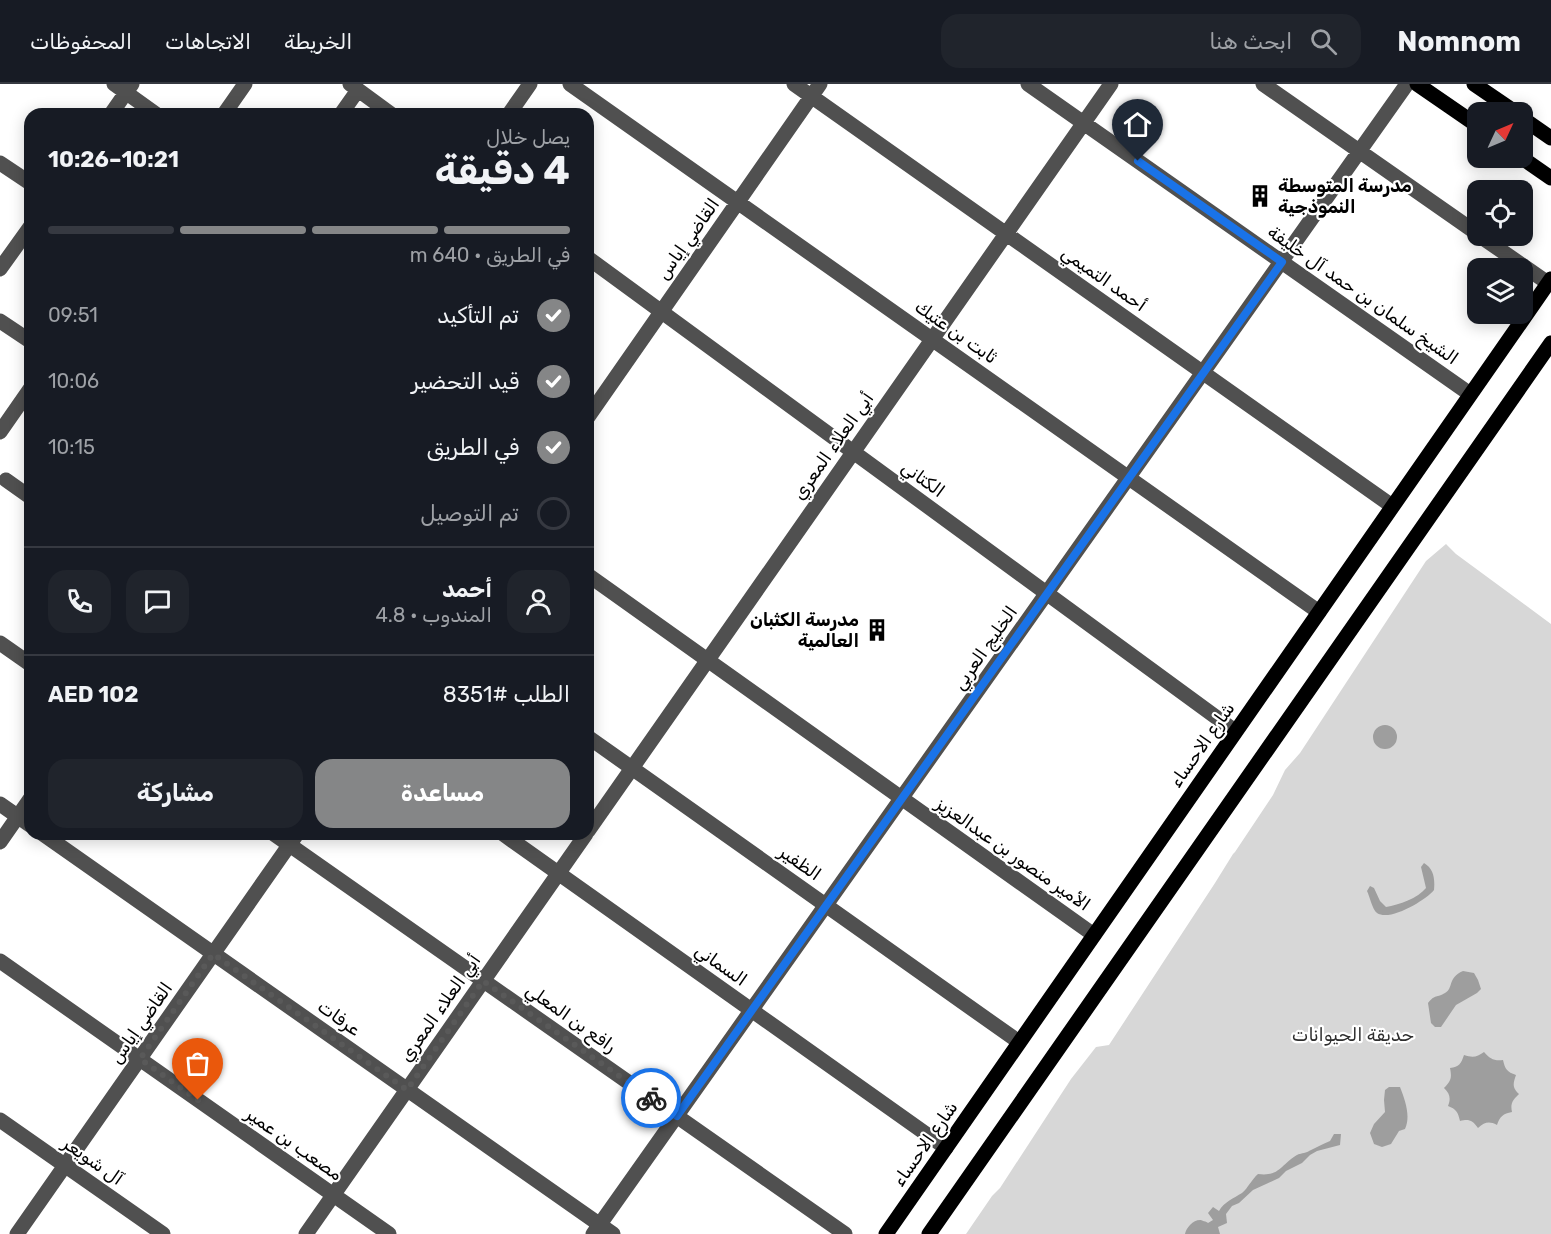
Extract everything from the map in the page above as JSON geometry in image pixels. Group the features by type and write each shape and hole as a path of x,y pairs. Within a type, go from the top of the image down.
{"main road":[{"path":"1417,84 1467,118"},
{"path":"1474,84 1500,102"},
{"path":"1533,126 1551,138"},
{"path":"1533,166 1551,178"},
{"name":"شارع الاحساء","path":"885,1234 1550,281"},
{"path":"929,1234 1551,343"}],"street":[{"path":"228,108 245,84"},
{"path":"513,108 530,84"},
{"name":"ثابت بن عتيك","path":"570,84 1319,612"},
{"name":"أحمد التميمي","path":"794,84 816,90 1006,234 1392,506"},
{"name":"الشيخ سلمان بن حمد آل خليفة","path":"1028,84 1470,394"},
{"name":"أبي العلاء المعري","path":"594,822 1111,84"},
{"path":"1263,84 1467,227"},
{"name":"الخليج العربي","path":"597,1229 1407,84"},
{"path":"114,108 124,87 149,108"},
{"path":"344,108 354,87 383,108"},
{"name":"القاضي إياس","path":"594,408 816,90"},
{"path":"0,163 24,179"},
{"path":"0,269 24,235"},
{"path":"1496,246 1550,281"},
{"name":"الكتاني","path":"594,262 1235,731"},
{"path":"0,321 24,337"},
{"path":"0,432 24,398"},
{"path":"6,480 24,493"},
{"name":"الأمير منصور بن عبدالعزيز","path":"594,579 1094,935"},
{"path":"0,643 24,660"},
{"name":"الظفير","path":"594,741 1019,1042"},
{"path":"0,804 24,821 0,842"},
{"name":"عرفات","path":"52,840 407,1090 597,1229 613,1234"},
{"name":"القاضي إياس","path":"17,1234 292,840"},
{"name":"رافع بن المعلي","path":"294,840 483,981 845,1234"},
{"name":"السماني","path":"511,840 946,1148"},
{"name":"أبي العلاء المعري","path":"306,1234 581,840"},
{"name":"مصعب بن عمير","path":"0,961 389,1234"},
{"name":"آل شويعر","path":"0,1120 163,1234"}],"green space":[{"name":"حديقة الحيوانات","path":"1446,544 1456,554 1551,624 1551,1234 966,1234 1000,1188 1071,1079 1096,1047 1109,1045 1273,795 1285,770 1300,753 1426,561"}],"shaded area":[{"path":"1385,725 1394,728 1397,737 1394,746 1385,749 1376,746 1373,737 1376,728"},
{"path":"1424,863 1433,875 1434,890 1407,909 1390,915 1377,913 1367,891 1370,886 1374,888 1380,901 1386,907 1397,905 1418,895 1426,888 1421,867"},
{"path":"1463,971 1474,973 1481,989 1456,1005 1441,1027 1435,1027 1431,1023 1428,1003 1434,997 1448,991 1455,977"},
{"path":"1484,1052 1492,1059 1503,1060 1507,1070 1516,1075 1514,1085 1519,1094 1512,1102 1512,1112 1502,1116 1497,1125 1487,1123 1478,1128 1470,1121 1460,1121 1456,1111 1448,1106 1449,1096 1444,1088 1450,1079 1450,1068 1456,1067 1464,1055 1475,1056"},
{"path":"1389,1087 1400,1087 1407,1113 1407,1124 1405,1129 1399,1131 1391,1144 1382,1147 1374,1144 1370,1133 1374,1124 1385,1112 1385,1090"},
{"path":"1334,1134 1341,1134 1340,1145 1317,1151 1279,1178 1253,1190 1239,1203 1232,1206 1226,1214 1227,1223 1218,1227 1220,1234 1185,1234 1188,1227 1195,1221 1208,1223 1213,1220 1208,1213 1213,1207 1219,1211 1226,1203 1242,1193 1258,1174 1276,1171 1299,1154 1330,1141"}],"way so far":[{"path":"198,1100 140,1059 213,954 407,1090 483,981 651,1098"}],"place":[{"name":"مدرسة المتوسطة النموذجية","path":"1260,196"},
{"name":"مدرسة الكثبان العالمية","path":"877,630"}],"route":[{"path":"651,1098 677,1116 1282,262 1138,161"}]}
